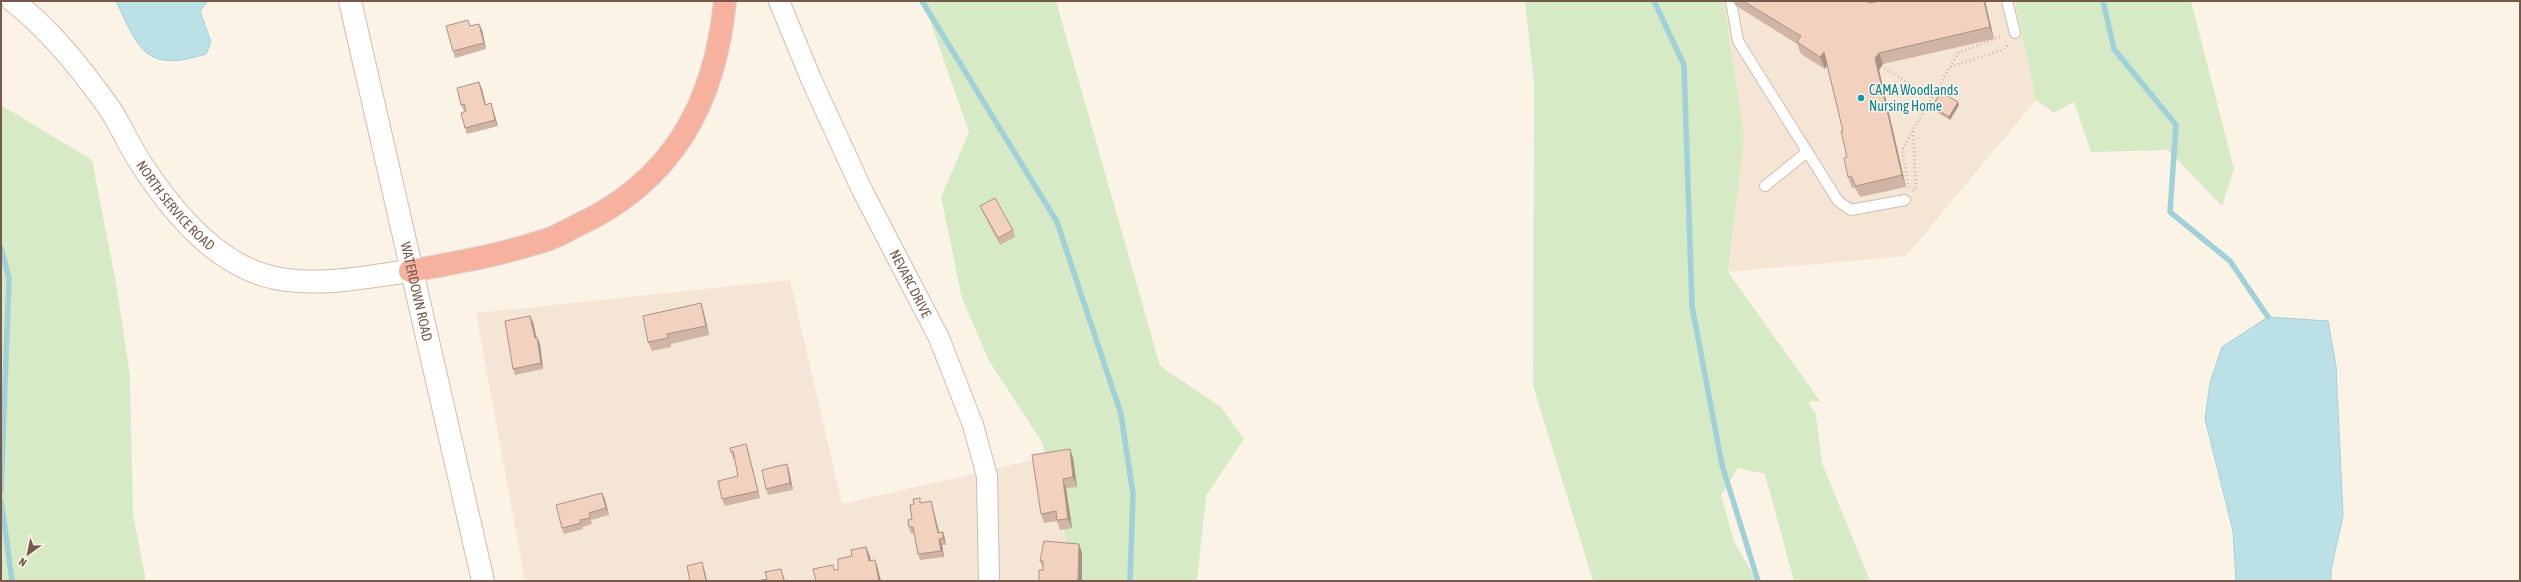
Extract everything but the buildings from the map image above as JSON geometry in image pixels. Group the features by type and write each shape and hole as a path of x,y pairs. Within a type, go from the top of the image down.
{"highway":[{"path":"410,271 473,259 544,241 597,217 624,200 669,158 686,132 706,88 718,48 725,1"}],"main road":[{"name":"NORTH SERVICE ROAD","path":"13,1 29,13 74,62 111,110 140,162 174,209 217,250 252,270 274,277 301,281 330,282 410,271"},
{"name":"WATERDOWN ROAD","path":"350,1 410,271 484,581"}],"street":[{"name":"NEVARC DRIVE","path":"779,1 810,80 859,183 939,338 972,425 987,476 989,581"}],"lane":[{"path":"1731,1 1738,41 1838,201 1851,210 1908,196"},
{"path":"2007,1 2015,33"},
{"path":"1766,186 1808,152"}],"path":[{"path":"1908,196 1902,150 1958,53 2005,35 2007,46 2002,50 1950,67"},
{"path":"1884,68 1938,102"},
{"path":"1908,196 1916,189 1913,130"}],"shaded area":[{"path":"1724,1 2015,1 2036,100 1906,256 1728,272 1744,137"},
{"path":"790,280 842,504 1103,444 1108,581 525,581 476,313"}],"green space":[{"path":"923,1 1056,1 1160,366 1221,407 1244,439 1206,496 1197,581 1072,581 1068,545 1042,442 989,361 962,298 941,197 969,132"},
{"path":"1525,1 1724,1 1744,137 1728,272 1820,401 1808,402 1816,415 1822,463 1870,581 1794,581 1765,474 1738,468 1721,495 1734,542 1757,581 1593,581 1533,385 1534,83"},
{"path":"2015,1 2191,1 2234,169 2222,206 2168,150 2091,152 2074,102 2054,113 2036,100"},
{"path":"1,105 92,160 116,283 130,376 133,515 146,581 1,581"}],"water":[{"path":"116,1 208,1 200,11 211,42 206,54 170,61 157,58 147,53 131,33"},
{"path":"2268,317 2328,321 2336,366 2343,516 2331,570 2331,581 2236,581 2233,531 2205,419 2210,383 2222,347"}],"waterway":[{"path":"922,1 1057,222 1121,414 1133,494 1130,581"},
{"path":"1654,1 1684,65 1692,306 1722,465 1758,581"},
{"path":"2103,1 2114,49 2176,125 2170,212 2230,261 2268,317"},
{"path":"1,248 9,278 1,491"},
{"path":"1,500 12,581"}],"place":[{"name":"CAMA Woodlands Nursing Home","path":"1861,98"}]}
